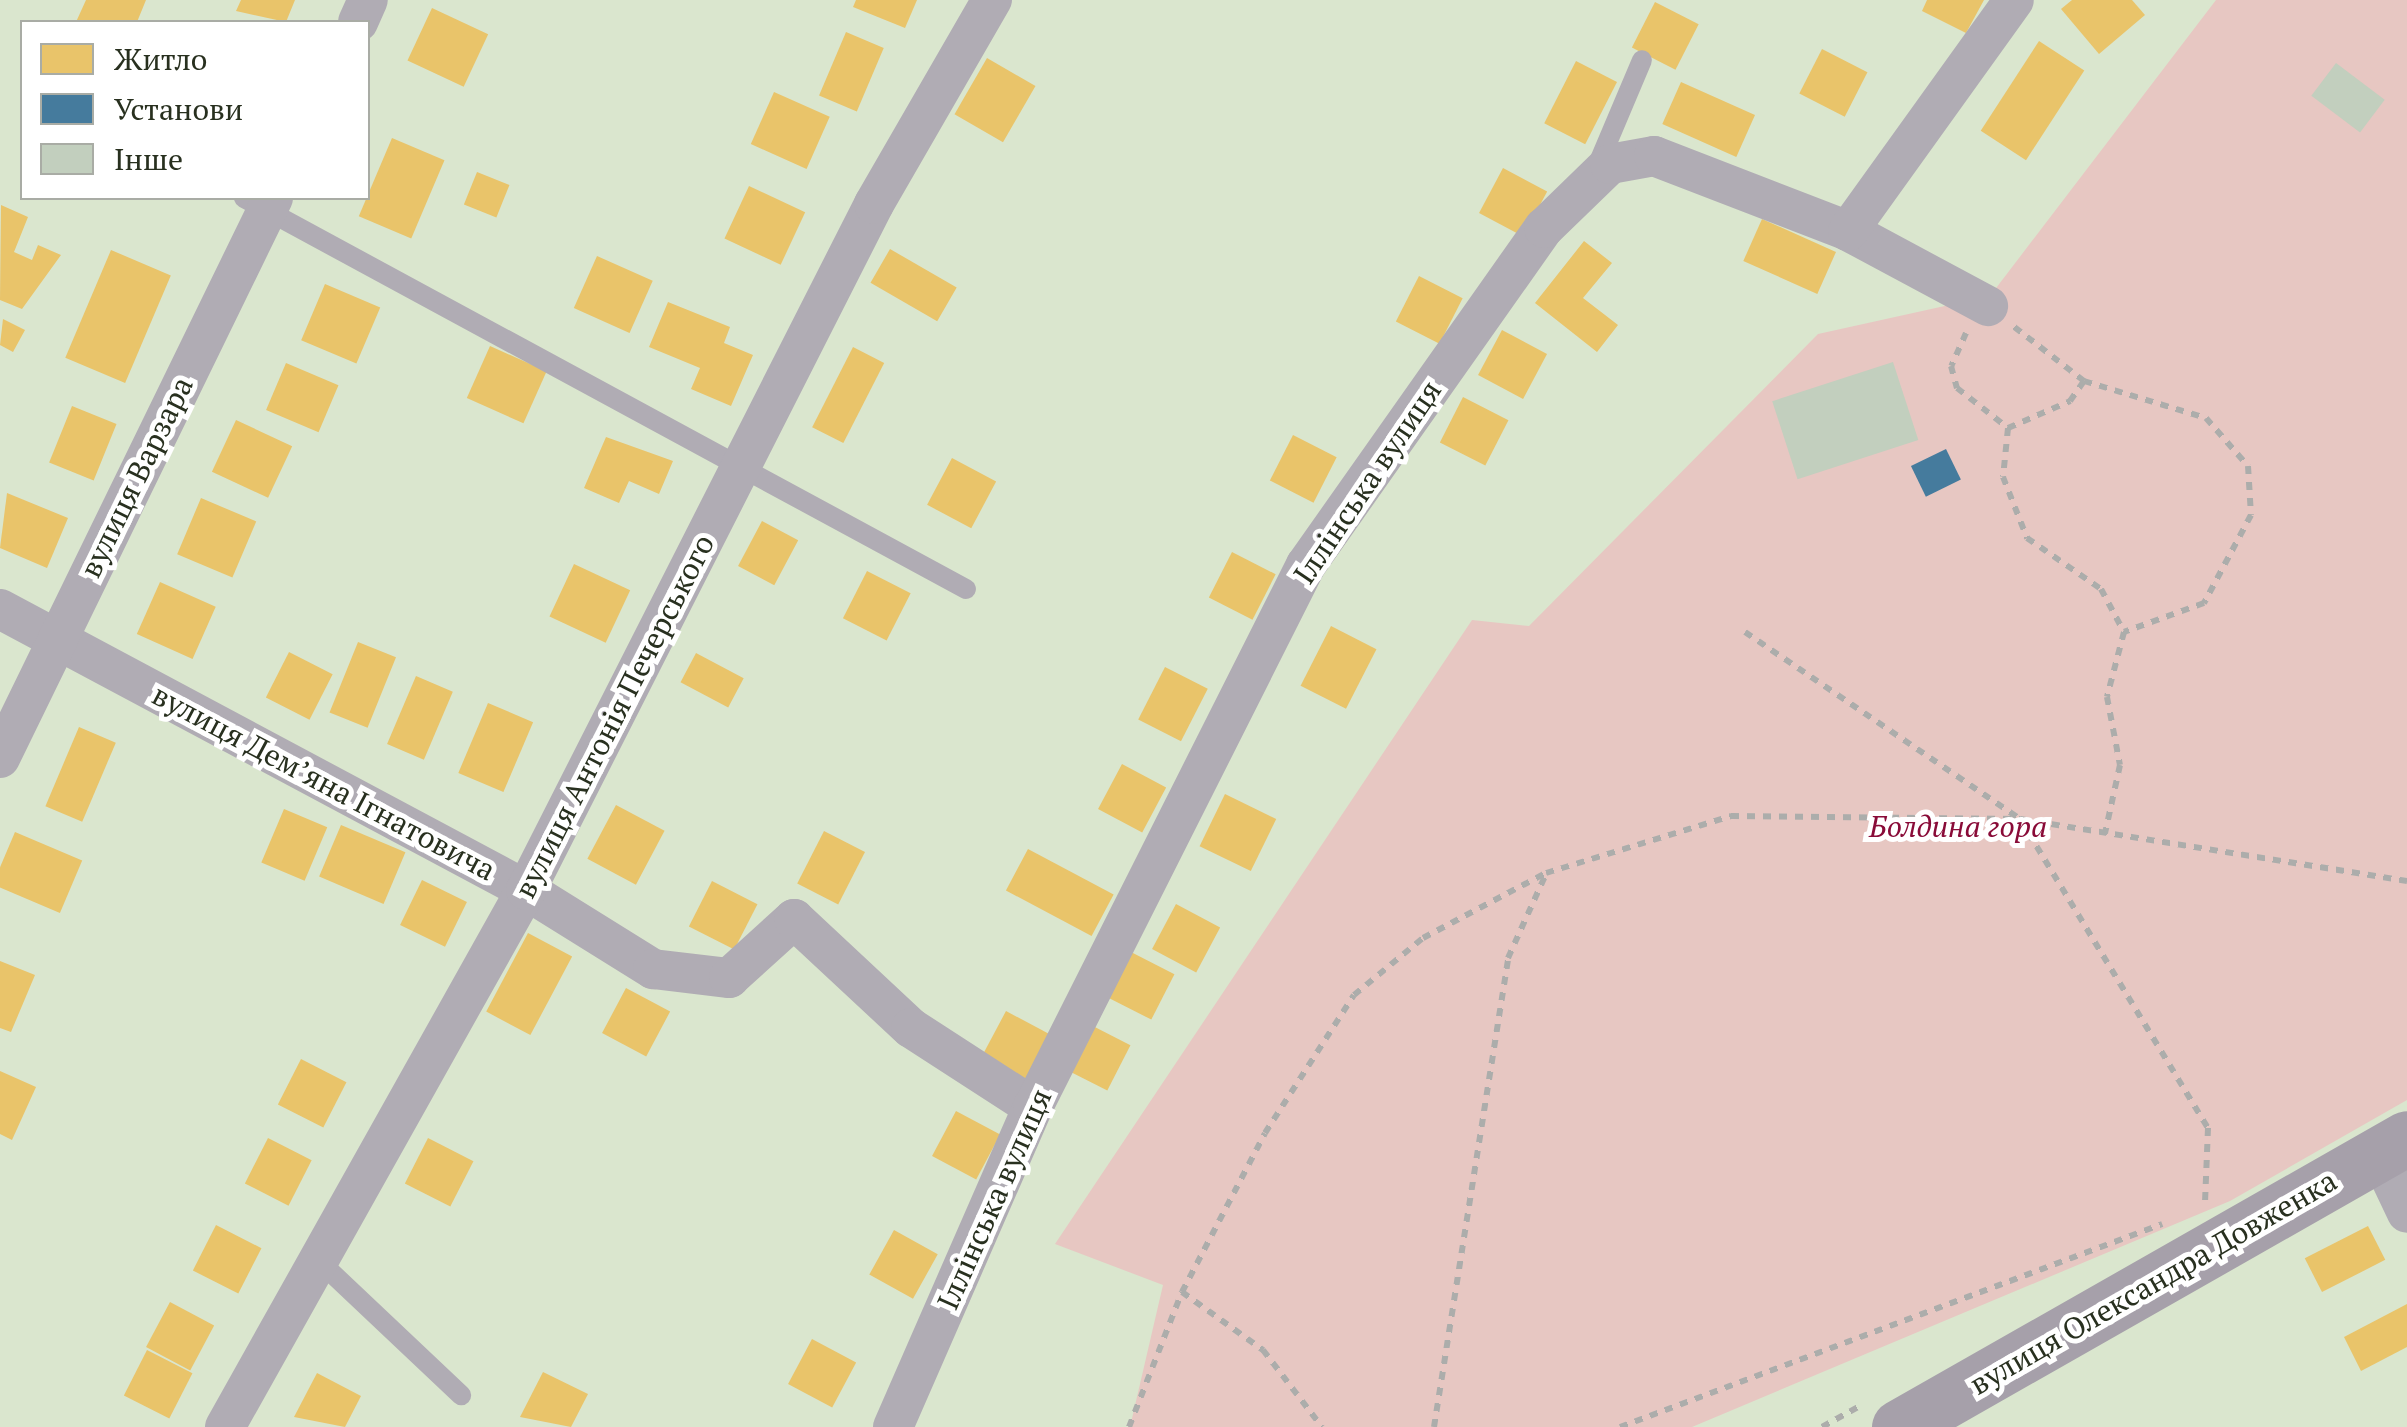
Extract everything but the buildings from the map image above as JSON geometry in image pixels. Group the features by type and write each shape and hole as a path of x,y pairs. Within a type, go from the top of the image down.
{"main road":[{"name":"вулиця Олександра Довженка","path":"1899,1427 2393,1146"}],"street":[{"name":"вулиця Антонія Печерського","path":"225,1427 526,890 874,204 992,0"},
{"path":"1848,231 2014,0"},
{"name":"Іллінська вулиця","path":"893,1427 1033,1107 1306,565 1544,228 1610,164 1654,156 1848,231 1988,306"},
{"name":"вулиця Варзара","path":"0,758 262,201"},
{"name":"вулиця Демʼяна Ігнатовича","path":"0,609 526,890 653,969 729,978 794,919 911,1028 1033,1107"},
{"path":"2393,1146 2407,1213"}],"lane":[{"path":"1589,184 1642,60"},
{"path":"262,201 744,461 966,588"},
{"path":"318,1260 461,1395"}],"path":[{"path":"1988,306 2084,381 2206,418 2248,466 2252,515 2204,604 2124,632"},
{"path":"1950,366 1957,388 2008,428"},
{"path":"2008,428 2070,401 2084,381"},
{"path":"2008,428 2002,477 2028,538 2101,588 2124,632 2108,697 2120,765 2105,833"},
{"path":"1745,632 2020,819 2208,1128 2207,1214 2196,1215"},
{"path":"1129,1427 1182,1292 1274,1118 1354,995 1423,938 1546,873 1731,816 2020,819 2407,881"},
{"path":"1434,1427 1508,958 1546,873"},
{"path":"1620,1427 2166,1222"},
{"path":"1182,1292 1262,1350 1322,1427"}],"green space":[{"name":"Болдина гора","path":"2216,0 2407,0 2407,1100 2230,1201 1692,1427 1130,1427 1163,1285 1055,1244 1472,620 1529,626 1818,334 1990,296"}]}
